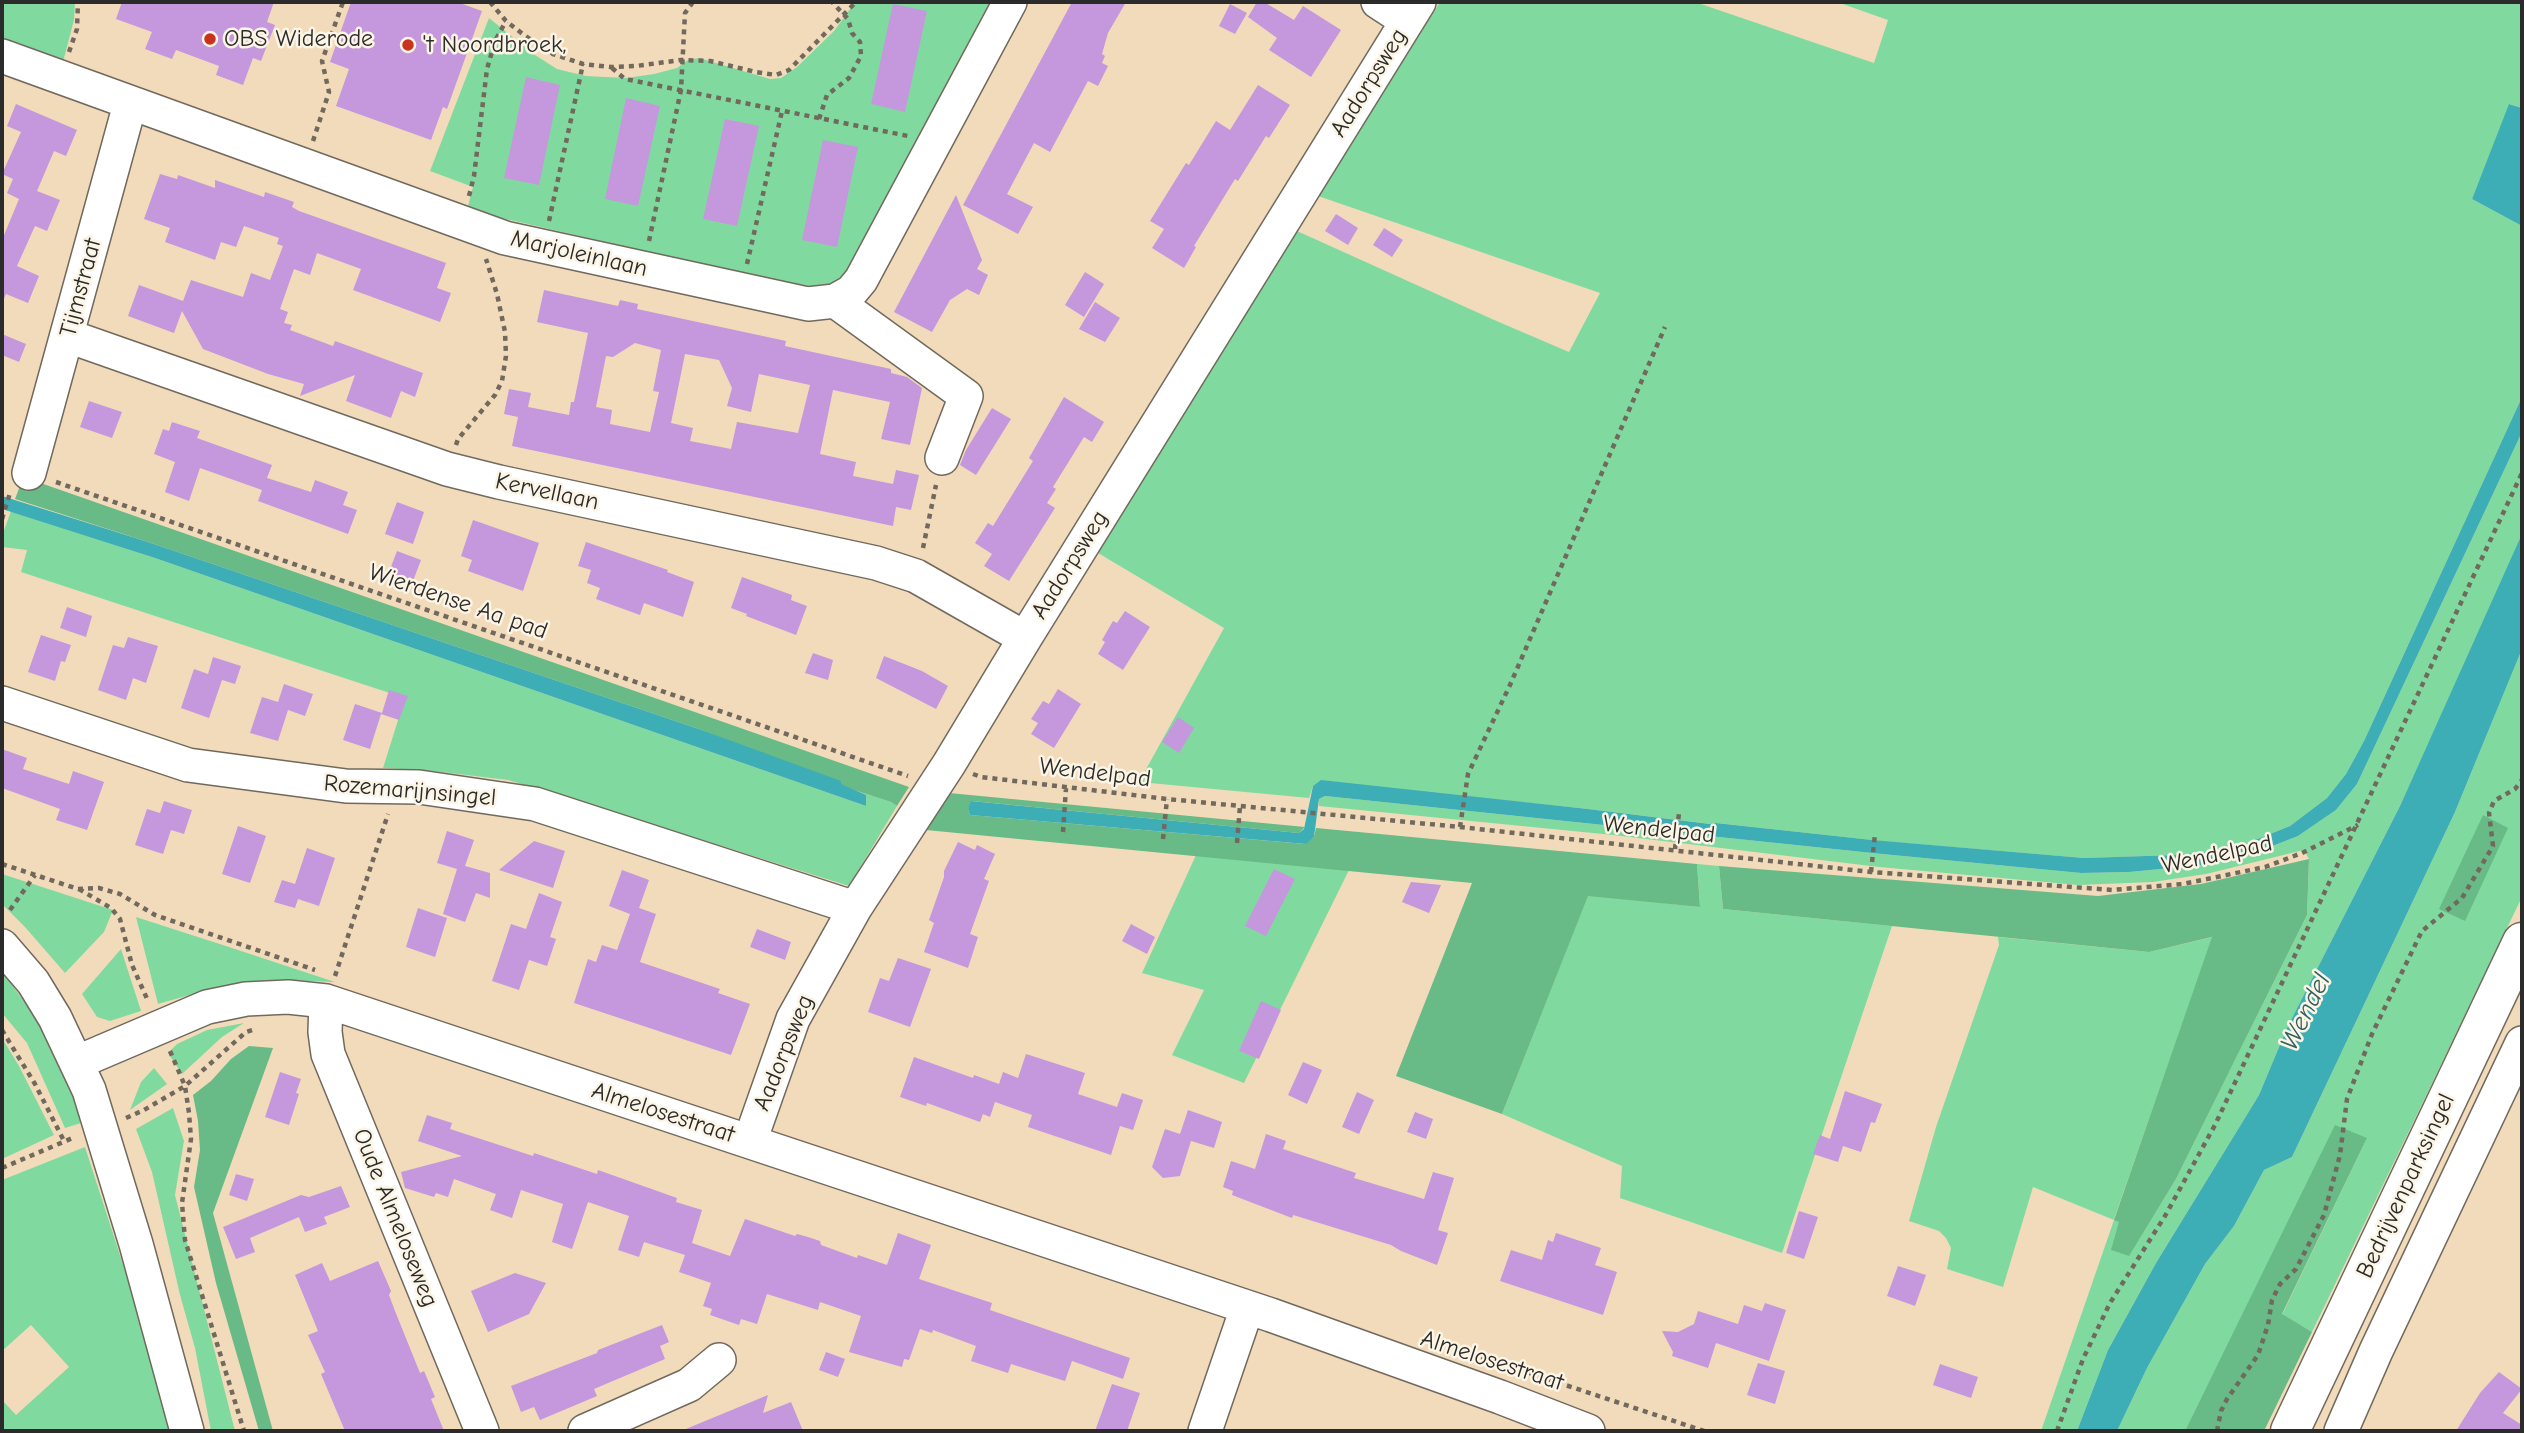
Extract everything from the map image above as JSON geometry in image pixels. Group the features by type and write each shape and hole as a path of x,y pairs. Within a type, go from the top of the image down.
{"highway":[{"name":"Bedrijvenparksingel","path":"2290,1431 2522,942"}],"street":[{"path":"942,458 966,396 835,301 851,292 861,280 1010,2"},
{"path":"1378,2 1413,11"},
{"name":"Aadorpsweg","path":"750,1141 793,1019 855,908 943,775 1413,11"},
{"name":"Marjoleinlaan","path":"2,56 471,228 543,248 808,304 835,301"},
{"name":"Tijmstraat","path":"21,478 68,336 130,104"},
{"name":"Kervellaan","path":"68,336 447,469 876,563 916,576 1025,638"},
{"name":"Rozemarijnsingel","path":"2,703 188,765 346,786 419,787 535,804 855,908"},
{"path":"2,946 33,982 78,1062 102,1127 187,1431"},
{"name":"Almelosestraat","path":"78,1062 207,1007 246,999 288,997 330,989 750,1141 1247,1308 1500,1397 1588,1431"},
{"name":"Oude Almeloseweg","path":"330,989 325,1032 328,1054 482,1431"},
{"path":"2341,1431 2376,1351 2522,1043"},
{"path":"1205,1431 1247,1308"},
{"path":"584,1431 689,1385 719,1360"}],"path":[{"path":"59,78 76,29 78,2"},
{"path":"304,167 329,92 322,61 343,2"},
{"path":"490,2 506,21 553,54 583,64 611,67 681,60 710,61 775,75 789,69 856,2"},
{"path":"643,269 681,90 685,13 693,2"},
{"path":"819,118 827,94 849,78 861,55 860,42 852,33 848,19 832,2"},
{"path":"447,469 458,439 495,395 502,381 506,356 505,332 497,293 482,248 465,210 474,176 487,69 495,41 506,21"},
{"path":"543,248 583,64"},
{"path":"611,67 625,79 914,137 934,146"},
{"path":"743,290 782,111"},
{"path":"1460,827 1468,774 1510,685 1665,327"},
{"path":"916,576 942,458"},
{"path":"2057,1431 2083,1359 2110,1303 2165,1216 2215,1125 2522,473"},
{"path":"2,519 21,478"},
{"name":"Wierdense Aa pad","path":"21,478 943,775"},
{"name":"Wendelpad","path":"943,775 1675,849 1871,872 2112,890 2183,884 2265,867 2302,853 2358,825"},
{"path":"2217,1431 2221,1411 2227,1399 2258,1355 2276,1292 2280,1284 2296,1269 2324,1215 2340,1156 2347,1098 2372,1034 2422,931 2462,898 2493,846 2489,813 2494,801 2515,789 2522,780"},
{"path":"330,989 397,787"},
{"path":"1063,832 1066,788"},
{"path":"1163,839 1167,799"},
{"path":"1237,843 1240,806"},
{"path":"1675,849 1679,813"},
{"path":"1871,872 1875,834"},
{"path":"2,864 78,889 111,908 120,919 132,965 185,1086 191,1139 182,1203 185,1240 244,1431"},
{"path":"9,910 35,875"},
{"path":"2,1168 144,1110 185,1086 246,1032 257,1028"},
{"path":"2,1030 64,1141"},
{"name":"Almelosestraat","path":"1466,1352 1704,1431"}],"green space":[{"path":"2,2 75,2 74,20 63,62 2,40"},
{"path":"855,2 995,2 841,284 822,292 467,210 473,187 430,171 489,18 557,69 586,76 626,78 654,74 699,58 770,79 781,78 797,67 834,31"},
{"path":"1440,2 1695,2 1874,63 1888,20 1837,2 2522,2 2522,108 2510,104 2472,199 2522,226 2522,397 2364,741 2346,774 2327,798 2290,826 2235,848 2177,855 2084,858 1880,841 1431,793 1313,786 1309,798 1139,782 1224,628 1093,550 1297,231 1569,352 1600,293 1318,196"},
{"path":"2522,432 2522,534 2512,560 2400,806 2287,1028 2259,1095 2156,1263 2108,1350 2077,1431 2041,1431 2114,1220 2033,1187 2003,1287 1947,1269 1951,1248 1946,1238 1939,1231 1909,1221 1936,1127 1999,945 1998,937 2149,952 2213,937 2114,1219 2120,1222 2129,1255 2176,1179 2307,915 2309,859 2304,850 2206,874 2153,882 2078,885 1879,867 1613,835 1319,806 1319,799 1325,796 2081,873 2129,872 2203,865 2252,854 2298,836 2336,810 2357,784"},
{"path":"23,478 909,787 897,806 696,728 15,499"},
{"path":"11,511 155,558 866,806 866,795 854,790 897,806 849,886 508,780 383,768 405,698 21,572 27,550 2,547 2,536"},
{"path":"2522,649 2522,897 2312,1332 2282,1315 2367,1138 2225,1351 2185,1431 2117,1431 2147,1368 2205,1264 2234,1226 2264,1170 2292,1157 2455,812"},
{"path":"949,793 1305,827 1299,833 972,801 968,809 970,815 1305,844 1314,837 1316,828 1697,864 1700,907 1588,896 1502,1114 1396,1076 1472,883 926,830"},
{"path":"2483,815 2508,828 2465,921 2439,909"},
{"path":"1196,855 1349,870 1244,1083 1172,1055 1204,990 1142,973"},
{"path":"2309,859 2307,915 2176,1179 2129,1256 2111,1250 2119,1222 2114,1220 2212,937 2149,952 1723,909 1719,866 2098,896 2201,884"},
{"path":"1697,864 1719,866 1723,909 1892,926 1782,1253 1620,1198 1622,1166 1502,1114 1588,895 1700,907"},
{"path":"2,874 113,910 104,932 65,973 2,904"},
{"path":"136,917 335,982 282,980 246,983 214,988 158,1004"},
{"path":"121,949 141,1011 110,1021 97,1017 82,994"},
{"path":"2,971 38,1021 65,1071 81,1123 65,1128 27,1043 2,1013"},
{"path":"244,1023 222,1037 182,1074 168,1053 177,1044 207,1030"},
{"path":"2,1038 54,1135 2,1159"},
{"path":"249,1046 273,1048 213,1213 273,1431 259,1431 216,1283 194,1187 200,1150 193,1095"},
{"path":"154,1068 167,1084 130,1110 141,1082"},
{"path":"173,1108 184,1141 175,1195 235,1431 211,1431 195,1348 152,1172 136,1129"},
{"path":"2335,1125 2367,1138 2282,1314 2312,1332 2264,1431 2185,1431"},
{"path":"85,1147 128,1280 171,1431 2,1431 4,1402 16,1415 69,1367 31,1325 2,1351 2,1180"}],"water":[{"path":"2509,104 2522,108 2522,226 2472,199"},
{"path":"2522,397 2522,432 2357,784 2336,810 2298,836 2252,854 2203,865 2129,872 2081,873 1325,796 1319,799 1314,837 1306,844 970,815 968,809 971,801 1299,833 1304,829 1313,786 1321,780 1710,824 2084,858 2177,855 2235,848 2290,826 2327,798 2346,774 2364,741"},
{"path":"2,496 145,541 696,728 841,781 841,784 866,795 866,806 155,558 2,509"},
{"name":"Wendel","path":"2522,534 2522,649 2455,812 2292,1157 2264,1170 2234,1226 2205,1264 2147,1368 2117,1431 2077,1431 2108,1350 2156,1263 2259,1095 2287,1028 2400,806"}],"building":[{"name":"OBS Widerode","path":"122,2 274,2 267,22 275,25 261,61 253,58 243,85 216,75 219,66 176,50 172,59 145,49 152,32 116,19"},
{"path":"351,2 457,2 482,11 447,109 443,107 431,140 336,106 349,69 330,62"},
{"path":"1072,2 1126,2 1108,33 1102,63 1108,66 1098,86 1088,81 1050,152 1034,143 1007,194 1033,207 1018,234 963,205"},
{"path":"1257,2 1264,2 1294,20 1303,6 1341,30 1311,77 1269,50 1277,38 1248,17"},
{"path":"893,4 927,11 905,112 871,104"},
{"path":"1230,4 1247,13 1235,34 1219,26"},
{"path":"526,77 560,85 539,185 504,178"},
{"path":"1258,85 1290,105 1269,138 1266,136 1238,181 1235,179 1194,246 1196,247 1184,268 1152,248 1164,229 1150,221 1216,121 1230,130"},
{"path":"626,98 660,106 638,206 605,199"},
{"path":"16,104 77,130 66,156 54,151 37,191 60,200 47,231 35,226 17,266 39,276 28,303 6,294 2,303 2,240 19,199 7,193 13,179 2,174 21,132 7,126"},
{"path":"725,119 759,126 737,226 703,219"},
{"path":"823,140 858,147 837,247 802,240"},
{"path":"160,174 177,179 178,175 215,188 215,180 264,197 265,192 294,202 292,207 299,211 446,263 437,288 451,293 440,322 353,290 361,269 317,253 310,275 294,269 280,309 288,312 284,323 292,325 290,330 333,346 335,341 423,373 415,397 401,391 391,418 346,401 355,375 300,396 304,384 268,374 203,349 182,311 174,333 128,316 139,285 183,301 191,280 243,297 251,273 270,280 283,246 277,244 279,238 244,226 236,247 221,242 215,260 165,242 170,228 144,219"},
{"path":"956,195 982,260 977,269 988,275 979,295 967,289 950,300 932,332 894,312"},
{"path":"1336,214 1358,228 1348,245 1325,231"},
{"path":"1384,228 1403,240 1392,257 1373,245"},
{"path":"1085,272 1104,284 1084,317 1065,305"},
{"path":"544,290 618,306 620,300 638,304 637,309 786,341 785,346 891,369 891,373 907,377 922,388 910,445 881,439 890,402 833,390 820,454 856,462 853,476 893,484 896,470 919,475 911,510 896,507 893,526 512,446 518,417 504,414 509,389 531,393 528,407 569,415 588,333 537,322","holes":["635,343 661,350 653,391 659,392 650,432 610,424 612,410 596,407 606,356 613,357","685,354 719,360 732,388 727,406 751,412 759,374 810,385 798,433 737,422 731,449 690,441 693,428 671,423"]},
{"path":"1095,302 1120,318 1105,342 1079,329"},
{"path":"2,334 26,344 19,362 2,355"},
{"path":"1064,397 1104,422 1092,442 1084,437 1053,487 1056,489 1047,503 1055,508 1009,581 984,566 992,554 975,543 988,523 993,526 1033,461 1029,458"},
{"path":"89,401 122,412 112,438 80,427"},
{"path":"992,408 1011,419 976,475 960,465 966,450"},
{"path":"172,422 200,431 197,438 272,465 267,478 311,492 315,480 348,492 343,505 357,510 348,534 258,501 262,490 200,468 189,501 165,492 175,462 154,454 163,429 169,431"},
{"path":"397,502 424,512 413,544 385,534"},
{"path":"473,520 539,543 523,591 468,571 472,560 461,556"},
{"path":"586,542 668,570 667,572 694,582 683,617 644,603 640,615 596,599 600,588 587,583 591,570 578,566"},
{"path":"397,551 421,560 413,581 389,572"},
{"path":"742,577 792,595 791,600 807,606 796,635 731,608"},
{"path":"67,607 92,616 86,637 60,628"},
{"path":"1125,611 1150,627 1123,670 1098,654 1105,642 1102,640 1113,621 1117,623"},
{"path":"41,635 71,645 65,662 61,661 55,681 28,672"},
{"path":"128,637 158,646 146,683 133,678 126,700 98,690 113,645 124,648"},
{"path":"813,653 833,660 828,680 805,673"},
{"path":"884,656 922,671 948,686 936,709 876,678"},
{"path":"213,657 241,666 235,684 222,680 209,718 181,708 194,669 208,674"},
{"path":"284,684 313,694 305,716 288,710 278,741 250,733 262,697 278,702"},
{"path":"1058,689 1081,704 1054,748 1031,734 1038,723 1031,719 1043,701 1049,704"},
{"path":"389,690 408,696 399,720 381,714 370,749 343,740 355,704 382,713"},
{"path":"1178,717 1194,728 1179,753 1162,742"},
{"path":"2,749 27,758 23,769 69,784 73,771 104,782 87,830 56,820 60,809 2,788"},
{"path":"164,801 192,810 184,834 171,830 163,854 135,845 147,809 160,813"},
{"path":"238,826 266,836 250,883 222,874"},
{"path":"447,831 474,840 465,866 490,873 490,898 476,893 465,922 443,914 457,869 437,863"},
{"path":"534,841 565,851 553,888 499,870"},
{"path":"958,842 975,850 977,845 995,854 984,879 989,881 970,934 978,937 968,968 924,952 934,923 929,920 944,871"},
{"path":"307,848 335,858 319,906 298,899 295,908 274,902 282,880 295,884"},
{"path":"1274,869 1295,879 1266,936 1245,926"},
{"path":"622,870 649,880 639,908 656,914 640,962 720,989 718,993 750,1004 731,1055 574,1003 588,959 596,962 602,945 617,950 630,914 609,906"},
{"path":"1411,882 1441,885 1429,913 1402,902"},
{"path":"539,893 562,902 550,937 556,939 547,966 529,960 519,990 492,981 511,924 526,929"},
{"path":"418,908 447,918 435,957 406,947"},
{"path":"1131,924 1155,937 1147,954 1122,941"},
{"path":"757,929 791,942 785,960 750,947"},
{"path":"898,958 931,969 910,1027 868,1012 880,978 889,981"},
{"path":"1261,1001 1281,1010 1259,1059 1239,1051"},
{"path":"1026,1054 1085,1073 1078,1094 1117,1107 1122,1093 1143,1100 1133,1130 1120,1126 1111,1155 1028,1127 1032,1115 995,1102 990,1117 983,1114 980,1122 927,1103 926,1106 900,1097 914,1057 973,1078 974,1075 999,1084 1003,1072 1018,1078"},
{"path":"1303,1062 1322,1070 1307,1104 1288,1095"},
{"path":"280,1072 301,1079 289,1125 265,1117"},
{"path":"1845,1091 1882,1104 1875,1123 1871,1122 1861,1152 1843,1146 1838,1162 1813,1154 1820,1135 1830,1139"},
{"path":"1357,1092 1374,1100 1359,1134 1342,1127"},
{"path":"1188,1110 1222,1122 1214,1148 1191,1141 1180,1176 1163,1178 1152,1167 1165,1129 1180,1134"},
{"path":"1415,1112 1433,1119 1426,1139 1407,1132"},
{"path":"427,1115 452,1123 450,1129 597,1174 598,1170 677,1198 676,1202 702,1210 692,1243 730,1256 745,1219 795,1236 797,1234 820,1241 821,1245 857,1258 858,1255 887,1265 898,1233 931,1245 919,1279 992,1303 990,1310 1130,1358 1123,1379 1072,1361 1065,1381 1011,1364 1008,1373 971,1361 976,1346 933,1330 932,1333 920,1329 909,1360 904,1359 902,1367 849,1352 861,1316 820,1302 818,1310 767,1294 757,1324 741,1319 739,1325 710,1315 712,1309 703,1306 711,1283 679,1272 685,1255 644,1242 639,1257 618,1250 629,1216 588,1202 572,1249 552,1242 563,1204 521,1190 512,1218 490,1210 496,1194 454,1179 448,1197 436,1193 434,1197 405,1188 401,1172 462,1156 418,1141"},
{"path":"1266,1134 1286,1141 1283,1149 1356,1173 1354,1178 1424,1199 1433,1172 1454,1178 1438,1230 1448,1233 1437,1265 1391,1245 1293,1215 1292,1218 1232,1195 1233,1191 1223,1187 1231,1161 1255,1169"},
{"path":"236,1174 254,1179 247,1201 229,1195"},
{"path":"341,1186 350,1207 324,1217 327,1224 305,1232 299,1217 250,1238 255,1252 236,1259 223,1227 301,1195 309,1197"},
{"path":"1799,1211 1818,1217 1804,1259 1786,1253"},
{"path":"1556,1233 1601,1248 1595,1265 1617,1272 1603,1315 1500,1281 1511,1250 1542,1260 1548,1240 1553,1242"},
{"path":"378,1261 420,1373 424,1371 435,1397 431,1399 444,1431 345,1431 321,1374 325,1372 308,1335 318,1331 295,1275 322,1263 330,1281"},
{"path":"1898,1266 1926,1275 1915,1306 1887,1296"},
{"path":"515,1273 546,1283 529,1314 488,1332 471,1291"},
{"path":"1765,1303 1786,1310 1769,1361 1716,1343 1708,1368 1672,1356 1673,1352 1662,1331 1678,1332 1694,1324 1698,1311 1738,1324 1744,1305 1762,1311"},
{"path":"662,1325 669,1342 660,1346 665,1359 594,1389 597,1396 540,1420 534,1407 521,1412 511,1386"},
{"path":"826,1352 845,1359 838,1377 819,1370"},
{"path":"1758,1363 1785,1371 1775,1404 1747,1395"},
{"path":"1940,1364 1978,1377 1971,1398 1933,1385"},
{"path":"2499,1372 2522,1389 2503,1413 2522,1425 2522,1431 2456,1431 2480,1393"},
{"path":"1112,1384 1140,1393 1127,1431 1095,1431"},
{"path":"768,1395 763,1413 791,1402 803,1431 681,1431"}],"place":[{"name":"OBS Widerode","path":"210,39"},
{"name":"'t Noordbroek,","path":"408,45"}]}
